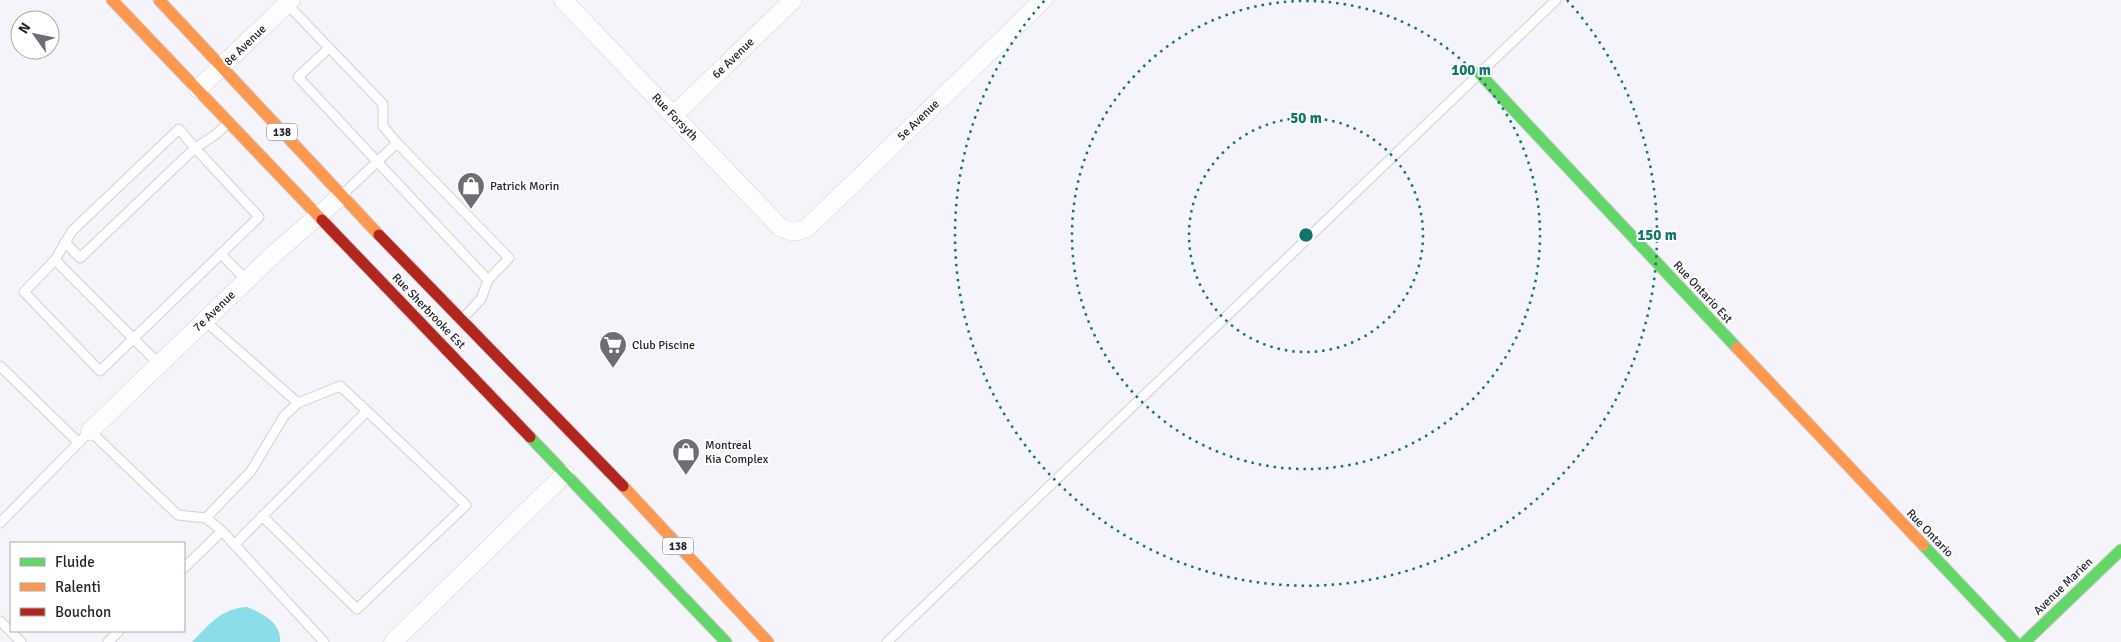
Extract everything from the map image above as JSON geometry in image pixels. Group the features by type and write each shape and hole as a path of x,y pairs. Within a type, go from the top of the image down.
{"main road":[{"name":"Rue Sherbrooke Est","path":"112,0 320,215 394,282 571,468 726,642"},
{"name":"Rue Sherbrooke Est","path":"160,0 341,196 589,450 768,642"},
{"name":"Rue Ontario Est","path":"1479,73 1825,442"},
{"path":"394,282 408,265"},
{"path":"444,335 462,319"},
{"name":"Rue Ontario","path":"1825,442 2015,642"},
{"path":"571,468 589,450"},
{"name":"Avenue Marien","path":"2025,642 2121,550"}],"street":[{"name":"Rue Forsyth","path":"563,0 772,219 789,232"},
{"name":"6e Avenue","path":"673,116 793,0"},
{"name":"5e Avenue","path":"789,232 798,232 808,227 1043,0"},
{"name":"8e Avenue","path":"198,89 289,2"},
{"name":"7e Avenue","path":"84,437 246,280 341,196"},
{"path":"392,642 571,468"}],"lane":[{"path":"887,642 1556,0"},
{"path":"289,2 329,48 383,104 383,126 509,258 488,280 481,299 462,319"},
{"path":"329,48 298,77 488,280"},
{"path":"65,242 80,258 195,148 215,136 229,122"},
{"path":"178,129 195,148 259,217 100,371 24,292 55,260 72,231 178,129"},
{"path":"341,196 398,143"},
{"path":"221,254 246,280"},
{"path":"55,260 159,364"},
{"path":"204,320 298,403"},
{"path":"0,366 178,515 206,518 222,531 324,642"},
{"path":"206,518 251,471 284,416 298,403 340,386 466,505 357,609 262,516"},
{"path":"234,545 367,411"},
{"path":"0,523 84,437"},
{"path":"185,567 222,531"},
{"path":"0,621 10,631"},
{"path":"11,632 21,642"},
{"path":"108,642 118,632"}],"water":[{"path":"247,607 259,612 274,624 280,635 280,642 192,642 222,614"}],"traffic: fast":[{"path":"1479,73 1737,348"},
{"path":"530,437 726,642"},
{"path":"1923,545 2015,642"},
{"path":"2025,642 2121,550"}],"traffic: slow":[{"path":"112,0 322,220"},
{"path":"159,0 379,235"},
{"path":"1737,348 1923,545"},
{"path":"623,486 768,642"}],"traffic: jam":[{"path":"322,220 530,437"},
{"path":"379,235 623,486"}],"place":[{"name":"Patrick Morin","path":"471,210"},
{"name":"Club Piscine","path":"613,369"},
{"name":"Montreal Kia Complex","path":"686,476"}]}
